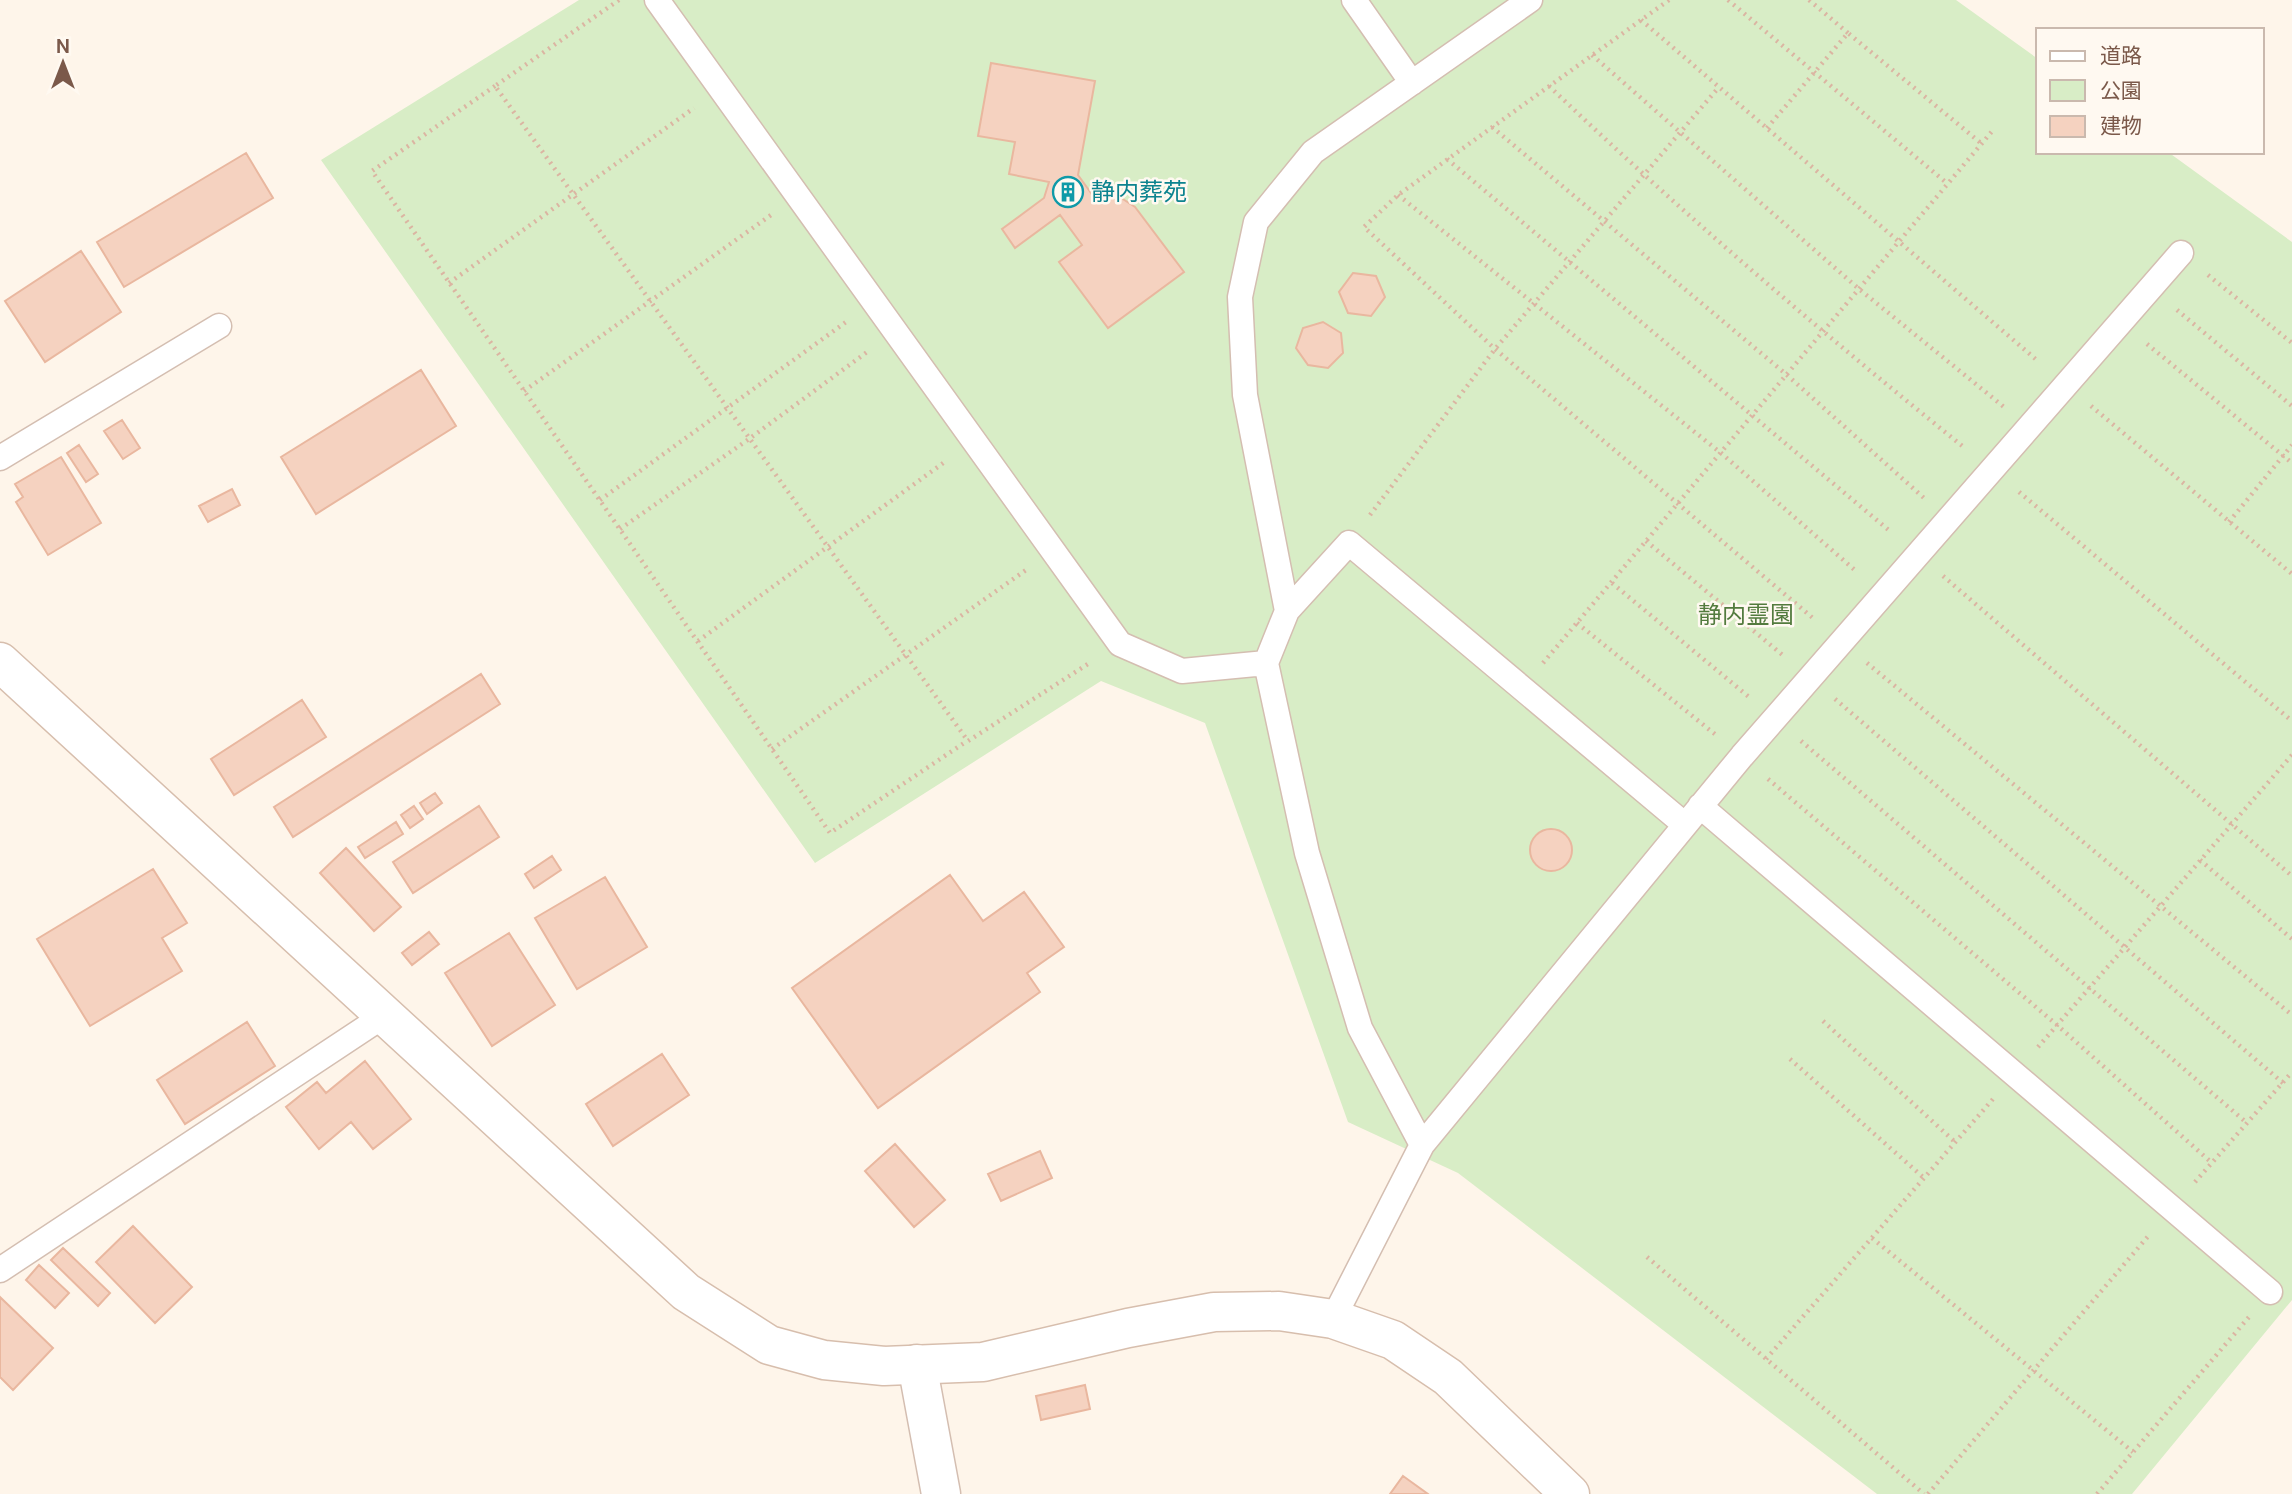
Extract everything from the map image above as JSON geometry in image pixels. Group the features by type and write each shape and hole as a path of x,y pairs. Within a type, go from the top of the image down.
{"street":[{"path":"0,662 686,1292 725,1320 769,1345 824,1360 884,1366 983,1362 1128,1328 1214,1312 1279,1311 1333,1319 1393,1340 1448,1377 1570,1494"},
{"path":"916,1364 941,1494"}],"lane":[{"path":"657,0 1120,644 1182,671 1266,663"},
{"path":"1353,0 1412,83"},
{"path":"1287,611 1245,395 1240,297 1256,222 1313,152 1530,0"},
{"path":"1333,1319 1422,1145 1742,756 2123,323 2181,253"},
{"path":"0,458 219,326"},
{"path":"1422,1145 1360,1028 1307,853 1266,663 1287,611 1349,543 1522,688 1692,815 2270,1292"},
{"path":"0,1270 385,1015"}],"path":[{"path":"619,0 372,171 830,833 1120,644"},
{"path":"1669,0 1398,195 1364,227 1495,349 1841,642 2292,1015"},
{"path":"1728,0 1948,184"},
{"path":"1809,0 1982,144"},
{"path":"1641,20 2067,386 2292,574"},
{"path":"1767,128 1848,33"},
{"path":"1592,55 1859,289 2029,428"},
{"path":"495,86 968,741"},
{"path":"1549,86 1642,175 1822,333 1992,470 2292,721"},
{"path":"1349,543 1495,349 1719,87"},
{"path":"449,282 721,89"},
{"path":"1492,127 1602,223 1787,375 1948,519"},
{"path":"1522,688 1994,129"},
{"path":"1447,159 1569,263"},
{"path":"1398,195 1721,453 1883,594"},
{"path":"524,391 797,196"},
{"path":"2181,253 2292,343"},
{"path":"2152,289 2292,406"},
{"path":"600,500 729,410 873,302"},
{"path":"2123,323 2292,463"},
{"path":"620,529 750,439 895,330"},
{"path":"698,641 975,441"},
{"path":"2229,522 2292,445"},
{"path":"1646,541 2283,1083"},
{"path":"772,749 1053,551"},
{"path":"1612,583 1775,718 2247,1123"},
{"path":"1577,622 1742,756 2057,1025 2212,1163"},
{"path":"2200,860 2292,939"},
{"path":"1823,1021 1955,1142"},
{"path":"1790,1059 1924,1178"},
{"path":"1647,1258 1926,1494 2292,1072"},
{"path":"1872,1238 2133,1452"},
{"path":"2097,1494 2270,1292"}],"green space":[{"name":"静内霊園","path":"579,0 1956,0 2036,58 2036,154 2171,154 2292,242 2292,1300 2132,1494 1877,1494 1458,1173 1348,1122 1205,723 1101,681 815,863 321,160"}],"building":[{"name":"静内葬苑","path":"991,63 1095,81 1078,175 1094,197 1106,188 1135,207 1184,272 1108,328 1059,262 1082,245 1060,215 1015,248 1002,229 1044,198 1049,182 1009,174 1015,142 978,136"},
{"path":"246,153 273,198 124,287 97,242"},
{"path":"81,251 121,312 45,362 5,301"},
{"path":"1353,273 1376,276 1385,297 1371,316 1348,313 1339,292"},
{"path":"1323,322 1341,333 1343,353 1328,368 1308,365 1296,348 1303,328"},
{"path":"421,370 456,426 316,514 281,457"},
{"path":"122,420 140,448 123,459 104,431"},
{"path":"79,445 98,474 86,482 67,453"},
{"path":"61,457 101,523 48,555 16,502 23,497 15,484"},
{"path":"232,489 240,505 208,522 199,506"},
{"path":"481,674 500,704 293,837 274,807"},
{"path":"302,700 326,737 234,795 211,759"},
{"path":"435,793 442,803 427,814 420,803"},
{"path":"414,806 423,819 410,828 401,815"},
{"path":"479,806 499,837 413,893 393,862"},
{"path":"396,822 403,834 365,858 358,847"},
{"path":"1551,829 1566,835 1572,850 1566,865 1551,871 1536,865 1530,850 1536,835"},
{"path":"346,848 401,907 374,931 320,873"},
{"path":"552,856 561,870 534,888 525,874"},
{"path":"153,869 187,923 162,938 182,971 90,1026 37,939"},
{"path":"950,875 983,921 1024,892 1064,947 1027,973 1040,992 878,1108 792,988"},
{"path":"605,877 647,947 577,989 535,918"},
{"path":"429,932 439,944 412,965 402,953"},
{"path":"509,933 555,1005 492,1046 445,973"},
{"path":"247,1022 275,1066 185,1124 157,1080"},
{"path":"662,1054 689,1095 613,1146 586,1104"},
{"path":"365,1061 411,1119 373,1149 351,1122 319,1149 286,1107 317,1082 326,1093"},
{"path":"895,1144 945,1200 914,1227 865,1171"},
{"path":"1040,1151 1052,1178 1001,1201 988,1174"},
{"path":"133,1226 192,1287 155,1323 96,1262"},
{"path":"63,1248 110,1293 98,1306 51,1260"},
{"path":"39,1265 69,1293 55,1308 26,1280"},
{"path":"0,1297 53,1348 13,1390 0,1377"},
{"path":"1085,1385 1090,1409 1041,1420 1036,1396"},
{"path":"1403,1476 1428,1494 1390,1494"}],"place":[{"name":"静内葬苑","path":"1068,192"}]}
